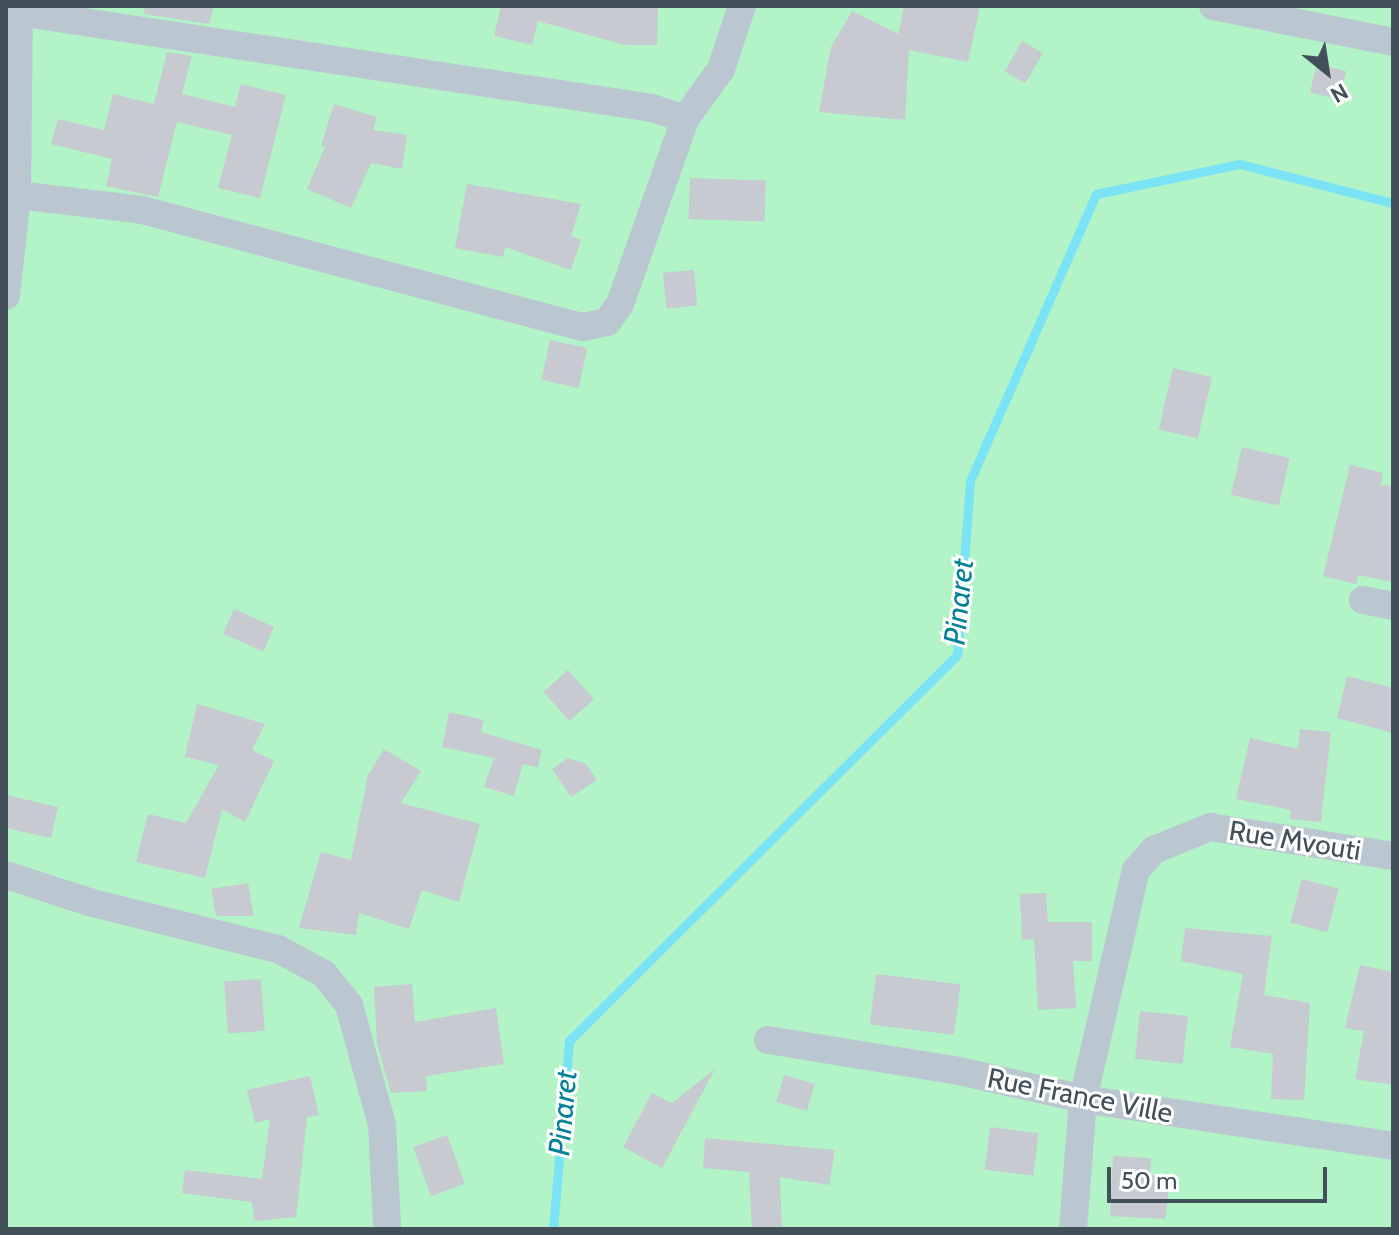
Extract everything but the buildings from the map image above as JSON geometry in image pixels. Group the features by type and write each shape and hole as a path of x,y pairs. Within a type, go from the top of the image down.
{"street":[{"path":"17,195 142,210 583,327 607,322 620,304 685,119 721,69 742,6"},
{"path":"1213,6 1393,42"},
{"path":"6,296 17,195 18,9 652,108 685,119"},
{"path":"1363,600 1393,606"},
{"name":"Rue Mvouti","path":"1083,1099 1136,870 1154,850 1210,827 1393,856"},
{"path":"6,875 278,949 324,974 349,1005 382,1125 387,1229"},
{"name":"Rue France Ville","path":"768,1040 959,1071 1083,1099 1393,1146"},
{"path":"1073,1229 1083,1099"}],"green space":[{"path":"6,6 1393,6 1393,1229 6,1229"}],"waterway":[{"name":"Pinaret","path":"553,1229 569,1041 957,655 970,481 1096,194 1240,164 1393,203"}]}
